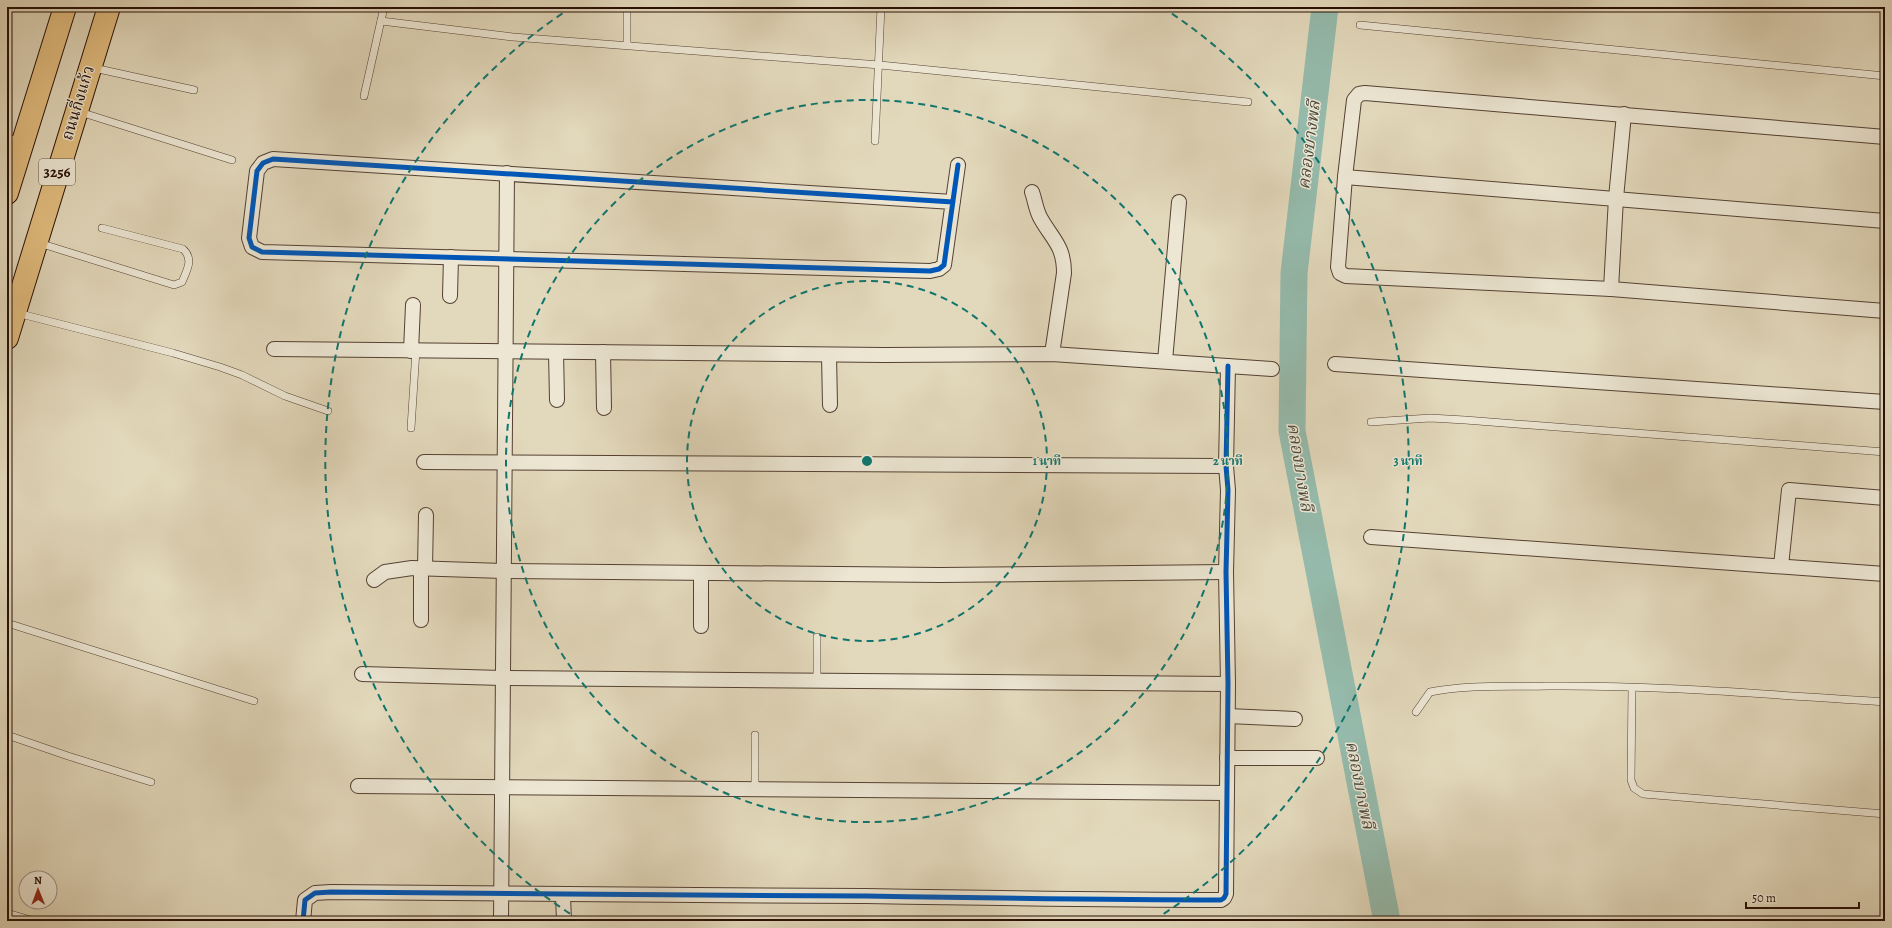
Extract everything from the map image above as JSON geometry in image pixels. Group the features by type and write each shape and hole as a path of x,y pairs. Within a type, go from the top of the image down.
{"main road":[{"name":"3256","path":"7,193 14,140 65,7"},
{"name":"ถนนกิ่งแก้ว","path":"7,338 35,242 109,7"}],"street":[{"path":"1885,137 1624,114 1365,93 1358,94 1354,100 1345,177 1338,267 1340,274 1346,276 1611,290 1885,311"},
{"path":"1611,290 1616,198 1624,114"},
{"path":"953,202 273,159 263,162 257,171 249,238 252,247 262,252 934,270 942,268 944,265 953,202 958,165"},
{"path":"501,921 507,174"},
{"path":"1345,177 1616,198 1885,222"},
{"path":"1032,192 1040,217 1062,251 1064,260 1064,273 1052,354"},
{"path":"1165,361 1179,202"},
{"path":"450,257 450,296"},
{"path":"413,305 413,351"},
{"path":"274,350 1052,354 1165,361 1272,370"},
{"path":"556,352 557,400"},
{"path":"603,352 604,408"},
{"path":"829,354 830,405"},
{"path":"1335,364 1885,402"},
{"path":"303,921 305,900 315,893 863,896 1074,900 1221,900 1226,894 1228,684 1226,572 1228,490 1226,466 1228,366"},
{"path":"424,462 1226,466"},
{"path":"1781,566 1789,490 1885,498"},
{"path":"420,620 426,515"},
{"path":"1371,537 1885,574"},
{"path":"374,580 385,572 423,568 503,571 940,575 1226,572"},
{"path":"701,573 701,626"},
{"path":"362,674 502,678 1228,684"},
{"path":"1228,716 1296,719"},
{"path":"1227,758 1317,758"},
{"path":"358,786 755,788 1226,793"},
{"path":"563,895 564,921"}],"lane":[{"path":"364,96 384,7"},
{"path":"627,7 627,45"},
{"path":"875,141 880,65 881,7"},
{"path":"381,21 513,37 880,65 1248,102"},
{"path":"1360,25 1885,76"},
{"path":"89,67 194,90"},
{"path":"76,111 232,160"},
{"path":"35,242 174,285 182,282 190,264 188,254 183,249 102,228"},
{"path":"15,313 173,353 220,367 242,375 285,396 328,411"},
{"path":"411,428 413,351"},
{"path":"1371,422 1430,418 1465,420 1885,452"},
{"path":"7,623 254,701"},
{"path":"817,637 817,680"},
{"path":"1416,712 1430,692 1453,688 1591,686 1768,694 1885,702"},
{"path":"1632,688 1631,780 1634,788 1643,794 1885,814"},
{"path":"7,735 151,782"},
{"path":"755,735 755,788"},
{"path":"7,913 34,921"}],"waterway":[{"name":"คลองบางพลี","path":"1325,7 1294,273 1292,431 1387,921"}],"cycle path":[{"path":"953,202 273,159 263,163 257,171 249,238 252,247 262,252 930,271 939,269 944,265 958,165"},
{"path":"303,921 305,900 315,893 331,892 1221,900 1226,894 1228,684 1226,572 1228,490 1226,466 1228,366"}]}
